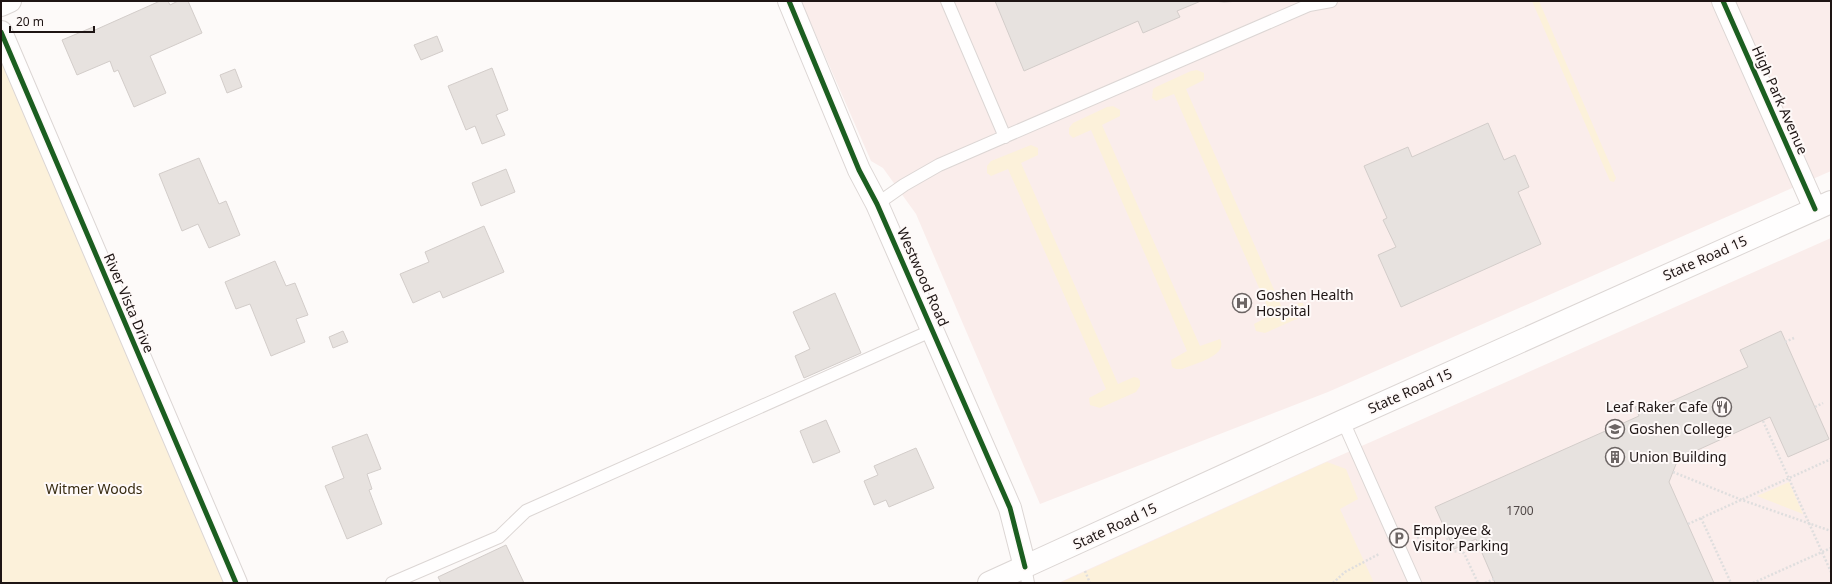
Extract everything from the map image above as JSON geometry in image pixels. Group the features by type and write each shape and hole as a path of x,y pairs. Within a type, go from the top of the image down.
{"street":[{"path":"1,5 10,1"},
{"name":"Westwood Road","path":"789,1 859,170 877,204 1010,508 1027,575"},
{"name":"High Park Avenue","path":"1723,1 1823,205"},
{"name":"River Vista Drive","path":"1,32 236,583"},
{"name":"State Road 15","path":"989,583 1027,575 1343,421 1823,205"}],"lane":[{"path":"947,1 1005,137"},
{"path":"877,204 904,185 939,165 1309,5 1331,1"},
{"path":"392,583 499,537 526,511 932,330"},
{"path":"1343,421 1415,583"}],"path":[{"path":"1785,342 1794,338"},
{"path":"1815,407 1823,404"},
{"path":"1763,421 1831,572"},
{"path":"1688,524 1831,459"},
{"path":"1673,472 1742,500 1831,531"},
{"path":"1701,518 1731,583"},
{"path":"1442,526 1453,551 1464,553 1478,583"},
{"path":"1753,583 1831,548"},
{"path":"1085,571 1090,583"},
{"path":"1485,583 1494,579"}],"shaded area":[{"name":"Goshen Health Hospital","path":"801,1 1831,1 1831,171 1328,392 1040,504 916,214 883,168 871,161"},
{"name":"Goshen College","path":"1831,238 1831,583 1058,583 1321,464"}],"green space":[{"path":"1532,1 1539,1 1616,178 1614,182 1610,181"},
{"name":"Witmer Woods","path":"1,32 236,583 1,583"},
{"path":"1197,70 1204,73 1204,80 1186,89 1283,310 1299,303 1303,303 1305,311 1301,317 1265,333 1256,331 1254,324 1271,315 1174,94 1156,101 1152,98 1153,89 1156,87 1191,71"},
{"path":"1113,106 1120,110 1120,116 1102,125 1200,346 1220,339 1221,345 1215,355 1182,369 1172,367 1171,360 1187,351 1091,130 1073,138 1069,134 1069,128 1073,123 1107,107"},
{"path":"1031,145 1038,148 1038,155 1021,163 1118,384 1134,377 1138,378 1140,381 1140,386 1136,392 1100,408 1090,405 1089,398 1106,389 1008,169 991,176 987,173 987,166 991,161"},
{"path":"1327,462 1346,469 1358,499 1340,509 1374,583 1060,583"},
{"path":"1789,482 1803,514 1757,496"}],"building":[{"path":"160,1 168,1 170,5 178,1 188,1 202,33 150,56 166,93 134,107 118,70 114,72 110,61 77,75 62,40 93,27 95,30"},
{"path":"995,1 1201,1 1177,11 1180,17 1143,33 1138,21 1024,71"},
{"path":"1213,1 1241,1 1224,2"},
{"path":"437,36 443,51 421,60 414,45"},
{"path":"492,68 508,110 496,115 505,135 482,144 475,126 466,130 448,86"},
{"path":"235,69 242,87 227,93 220,75"},
{"path":"1488,123 1504,160 1515,155 1529,187 1518,192 1541,244 1401,307 1378,255 1396,247 1383,220 1387,218 1364,166 1408,147 1412,157"},
{"path":"199,158 219,204 226,201 240,235 209,248 198,224 182,231 159,174"},
{"path":"506,169 515,192 481,206 472,183"},
{"path":"484,226 504,272 443,298 440,291 413,303 400,274 429,262 425,252"},
{"path":"275,261 286,286 295,283 308,315 296,319 305,342 271,356 250,304 236,309 225,282"},
{"path":"835,293 861,353 804,378 795,356 810,349 793,312"},
{"path":"343,331 348,342 333,348 329,337"},
{"name":"Union Building","path":"1781,331 1829,439 1788,457 1770,417 1678,459 1669,482 1714,583 1495,583 1476,539 1454,549 1435,507 1639,416 1635,407 1646,402 1650,411 1748,367 1740,350"},
{"path":"826,420 840,452 813,463 800,431"},
{"path":"367,434 381,469 367,474 372,489 369,490 382,524 347,539 325,486 344,478 332,447"},
{"path":"916,448 934,488 889,507 886,500 874,505 864,481 878,475 874,466"},
{"path":"506,545 524,583 441,583 438,577"}],"cycle path":[{"path":"789,1 859,170 877,204 1010,508 1025,567"},
{"path":"1723,1 1815,209"},
{"path":"1,32 236,583"}],"place":[{"name":"Goshen Health Hospital","path":"1242,303"},
{"name":"Leaf Raker Cafe","path":"1722,407"},
{"name":"Goshen College","path":"1615,429"},
{"name":"Union Building","path":"1615,457"},
{"name":"Employee & Visitor Parking","path":"1399,538"}]}
